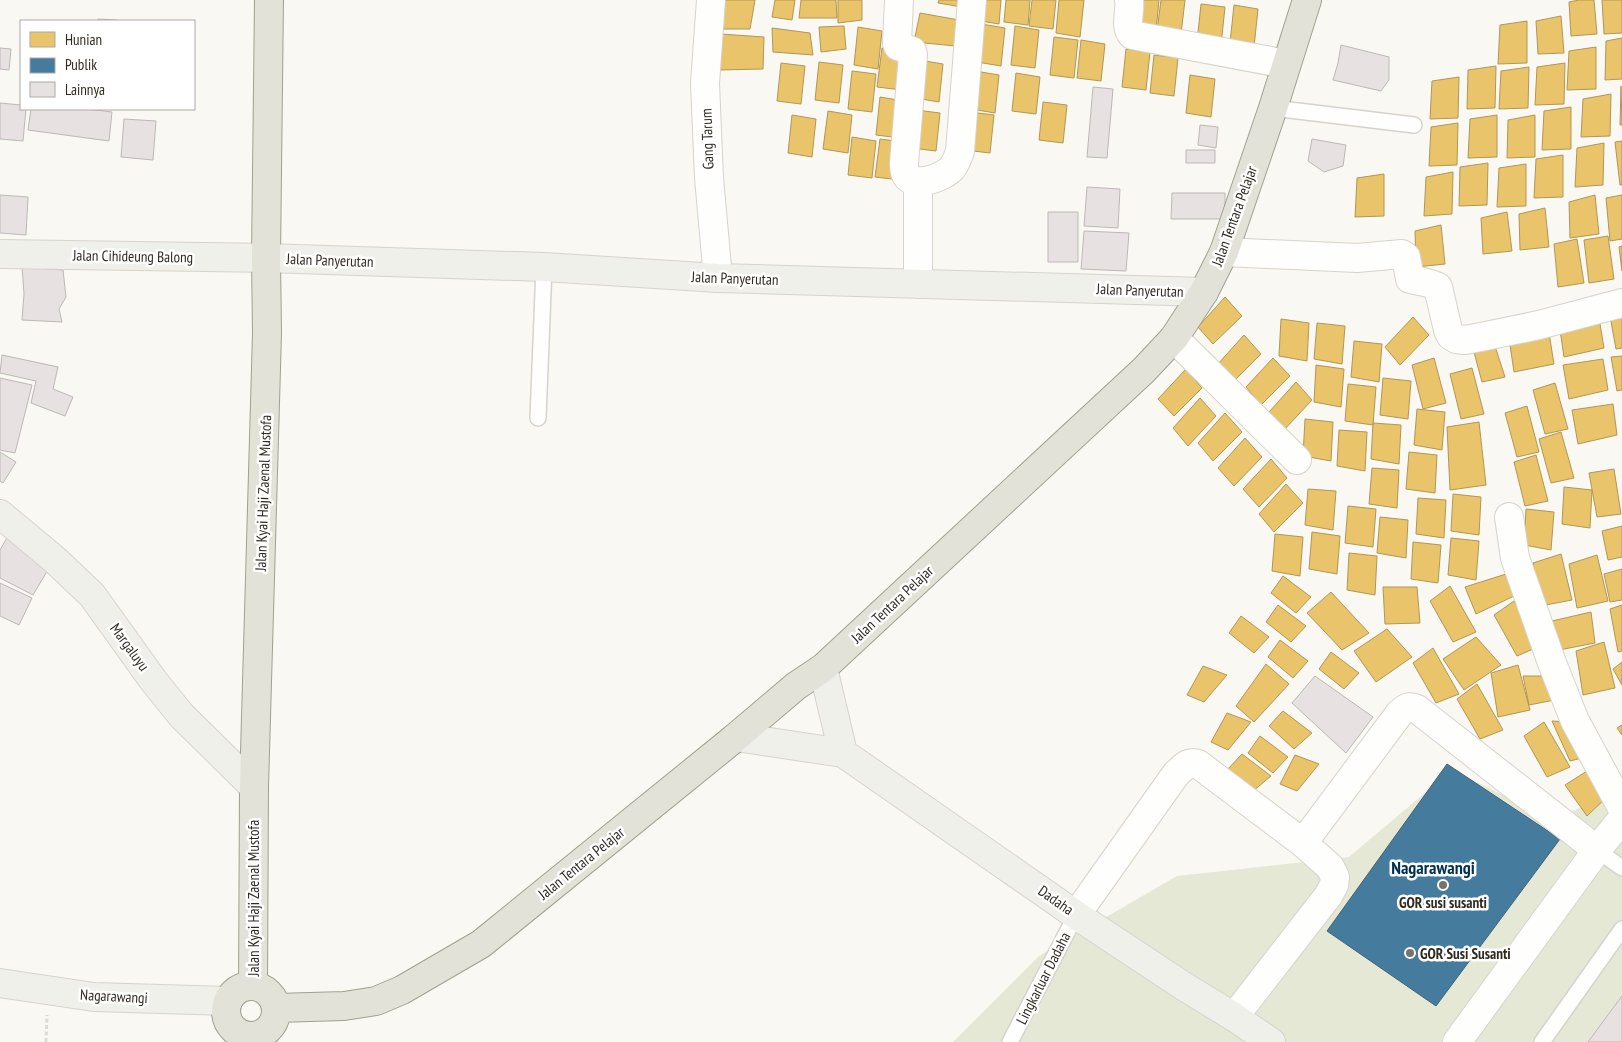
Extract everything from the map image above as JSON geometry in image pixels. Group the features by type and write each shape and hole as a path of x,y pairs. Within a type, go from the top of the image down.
{"main road":[{"name":"Jalan Kyai Haji Zaenal Mustofa","path":"252,986 254,787 267,333 269,0"},
{"name":"Jalan Tentara Pelajar","path":"270,1027 344,1006 376,1001 402,990 480,944 736,737 796,686 823,668 1144,370 1174,338 1204,292 1224,252 1307,0"},
{"path":"252,986 259,987 271,995 270,1027 258,1036 248,1037 238,1034 230,1027 226,1020 238,990 252,986"}],"street":[{"name":"Gang Tarum","path":"711,0 705,83 709,178 718,278"},
{"path":"899,0 897,43 898,46 912,51 913,55 904,163 908,177 918,181 938,178 949,171 956,163 960,151 972,0"},
{"path":"1128,0 1130,9 1128,26 1132,35 1286,64"},
{"path":"918,181 918,284"},
{"path":"1224,252 1357,258 1402,254 1406,256 1410,279 1426,284 1434,284 1438,287 1448,330 1451,336 1460,340 1539,325 1622,303"},
{"name":"Jalan Cihideung Balong","path":"0,254 266,258"},
{"name":"Jalan Panyerutan","path":"266,258 544,267 718,278 1204,292"},
{"path":"1174,338 1297,460"},
{"name":"Margaluyu","path":"0,514 54,559 92,595 181,715 254,787"},
{"path":"1509,517 1515,558 1539,628 1575,722 1622,808"},
{"path":"823,668 843,753"},
{"path":"1303,843 1399,714 1411,707 1417,709 1597,850"},
{"name":"Dadaha","path":"736,737 843,753 1076,915 1184,987 1234,1016 1271,1042"},
{"path":"1076,915 1176,774 1184,765 1196,763 1303,843 1332,870 1335,877 1334,885 1328,896 1234,1016"},
{"path":"1457,1042 1597,850 1622,819"},
{"name":"Nagarawangi","path":"0,983 226,1020"}],"lane":[{"path":"1273,108 1414,124"},
{"path":"538,418 544,267"},
{"path":"1597,850 1622,868"},
{"name":"Lingkarluar Dadaha","path":"1010,1042 1076,915"},
{"path":"1542,1042 1622,929"}],"green space":[{"path":"1452,770 1554,820 1622,788 1622,1042 953,1042 1039,956 1177,876 1349,857"}],"building: Hunian":[{"path":"724,0 755,0 750,29 723,29"},
{"path":"775,0 795,0 792,20 772,17"},
{"path":"801,0 836,0 837,18 799,18"},
{"path":"838,0 862,0 862,20 838,23"},
{"path":"939,0 963,0 962,7 938,3"},
{"path":"977,0 1001,0 999,24 975,20"},
{"path":"1006,0 1030,0 1028,25 1004,22"},
{"path":"1032,0 1056,0 1053,29 1029,26"},
{"path":"1059,0 1084,0 1080,37 1056,33"},
{"path":"1135,0 1159,0 1156,31 1132,28"},
{"path":"1161,0 1185,0 1181,34 1157,31"},
{"path":"1594,0 1597,34 1571,36 1569,2"},
{"path":"1602,0 1622,0 1622,33 1604,34"},
{"path":"1201,4 1225,7 1221,45 1197,42"},
{"path":"1234,5 1258,9 1254,47 1230,43"},
{"path":"920,13 959,20 956,46 914,42"},
{"path":"1561,16 1564,53 1538,54 1536,21"},
{"path":"1527,21 1527,63 1498,64 1500,25"},
{"path":"981,24 1005,28 1001,66 977,62"},
{"path":"844,26 846,49 821,52 819,27"},
{"path":"1015,26 1039,30 1035,68 1011,65"},
{"path":"858,27 882,31 878,69 854,65"},
{"path":"772,28 810,33 813,55 773,52"},
{"path":"721,34 764,37 763,69 720,70"},
{"path":"1054,37 1078,40 1074,78 1050,75"},
{"path":"1622,38 1622,79 1605,80 1606,41"},
{"path":"1081,40 1105,44 1101,81 1077,78"},
{"path":"1596,47 1596,89 1567,90 1569,51"},
{"path":"882,48 906,52 902,90 877,87"},
{"path":"1126,49 1150,52 1146,90 1122,87"},
{"path":"1154,55 1178,58 1174,96 1150,93"},
{"path":"919,60 943,64 939,102 915,98"},
{"path":"819,62 843,65 839,103 815,100"},
{"path":"781,63 805,66 801,104 777,101"},
{"path":"1565,63 1564,104 1535,105 1537,67"},
{"path":"1496,66 1495,108 1467,109 1468,70"},
{"path":"1529,67 1528,108 1499,109 1501,71"},
{"path":"852,71 876,74 872,112 848,109"},
{"path":"975,71 999,75 995,113 971,109"},
{"path":"1016,73 1040,77 1036,114 1012,111"},
{"path":"1190,75 1215,79 1211,117 1186,113"},
{"path":"1459,77 1458,118 1430,119 1432,81"},
{"path":"1621,86 1622,125 1620,125"},
{"path":"1611,94 1610,136 1581,137 1583,99"},
{"path":"880,97 904,101 900,138 876,135"},
{"path":"1043,102 1067,105 1063,143 1039,140"},
{"path":"1571,107 1571,149 1542,150 1544,111"},
{"path":"916,110 940,113 936,151 912,148"},
{"path":"828,111 852,115 848,153 823,149"},
{"path":"970,112 994,115 990,153 965,150"},
{"path":"792,115 816,119 812,157 788,153"},
{"path":"1497,115 1497,157 1468,158 1470,119"},
{"path":"1535,115 1535,157 1507,158 1508,120"},
{"path":"1458,123 1457,165 1429,166 1431,127"},
{"path":"852,137 876,141 872,178 848,175"},
{"path":"880,139 904,142 900,180 875,177"},
{"path":"1622,141 1622,185 1620,185 1615,142"},
{"path":"1604,143 1603,185 1575,187 1577,148"},
{"path":"1563,155 1563,197 1534,198 1536,159"},
{"path":"1488,163 1487,205 1459,206 1460,167"},
{"path":"1526,164 1526,206 1497,207 1499,168"},
{"path":"1453,172 1452,214 1424,216 1426,177"},
{"path":"1384,174 1384,216 1355,217 1357,178"},
{"path":"1595,195 1599,234 1570,238 1569,202"},
{"path":"1622,195 1622,239 1610,241 1606,198"},
{"path":"1545,208 1549,247 1520,250 1519,214"},
{"path":"1507,212 1512,251 1483,254 1481,218"},
{"path":"1441,225 1445,264 1416,267 1415,231"},
{"path":"1608,236 1614,279 1589,283 1584,240"},
{"path":"1577,239 1584,283 1558,287 1554,244"},
{"path":"1622,246 1622,271 1619,247"},
{"path":"1225,297 1242,316 1213,344 1198,327"},
{"path":"1622,314 1622,348 1616,349 1610,316"},
{"path":"1413,317 1429,335 1400,365 1385,347"},
{"path":"1599,318 1604,348 1564,357 1559,323"},
{"path":"1281,319 1309,323 1307,361 1279,356"},
{"path":"1317,323 1345,326 1342,364 1314,359"},
{"path":"1549,333 1554,364 1514,372 1509,338"},
{"path":"1244,335 1261,354 1232,383 1217,365"},
{"path":"1492,337 1505,377 1482,382 1471,341"},
{"path":"1354,341 1382,344 1379,382 1351,377"},
{"path":"1622,356 1622,390 1617,391 1611,357"},
{"path":"1273,358 1290,376 1261,405 1246,387"},
{"path":"1434,358 1446,403 1423,409 1412,365"},
{"path":"1603,359 1608,390 1569,399 1563,365"},
{"path":"1316,365 1344,369 1341,407 1314,402"},
{"path":"1472,368 1484,414 1461,419 1450,374"},
{"path":"1186,369 1202,388 1174,416 1158,399"},
{"path":"1383,378 1411,381 1408,419 1380,415"},
{"path":"1296,382 1312,400 1284,430 1269,412"},
{"path":"1555,383 1568,429 1545,434 1533,390"},
{"path":"1348,384 1376,387 1373,425 1345,421"},
{"path":"1200,398 1216,416 1188,446 1173,428"},
{"path":"1613,404 1617,435 1578,444 1572,410"},
{"path":"1527,406 1539,452 1517,457 1505,413"},
{"path":"1417,409 1445,412 1442,450 1414,445"},
{"path":"1225,413 1242,432 1213,461 1198,443"},
{"path":"1305,419 1333,422 1331,461 1303,456"},
{"path":"1479,422 1486,485 1450,490 1447,427"},
{"path":"1373,423 1401,425 1399,464 1371,459"},
{"path":"1339,430 1367,432 1365,471 1337,466"},
{"path":"1561,432 1574,478 1551,483 1539,439"},
{"path":"1245,438 1262,457 1234,486 1218,468"},
{"path":"1409,452 1437,455 1435,493 1406,489"},
{"path":"1536,455 1548,501 1525,506 1514,462"},
{"path":"1271,459 1287,478 1259,507 1243,489"},
{"path":"1372,468 1399,470 1397,508 1369,504"},
{"path":"1614,469 1621,514 1597,517 1589,473"},
{"path":"1286,484 1303,503 1274,532 1259,514"},
{"path":"1564,487 1592,490 1590,528 1562,524"},
{"path":"1308,489 1336,491 1333,530 1305,525"},
{"path":"1453,494 1481,497 1479,535 1451,531"},
{"path":"1418,498 1446,500 1444,538 1416,534"},
{"path":"1348,506 1376,509 1373,547 1345,543"},
{"path":"1526,509 1554,512 1551,550 1524,545"},
{"path":"1380,517 1408,520 1406,558 1377,553"},
{"path":"1622,526 1622,557 1608,560 1602,531"},
{"path":"1312,532 1340,536 1337,574 1309,569"},
{"path":"1275,534 1303,537 1300,576 1272,571"},
{"path":"1451,538 1479,541 1476,580 1448,575"},
{"path":"1413,542 1441,545 1438,583 1411,579"},
{"path":"1349,553 1377,556 1375,595 1347,590"},
{"path":"1561,554 1572,600 1540,606 1533,563"},
{"path":"1597,555 1608,601 1577,608 1569,564"},
{"path":"1622,569 1622,600 1610,602 1604,574"},
{"path":"1506,574 1514,596 1476,614 1465,587"},
{"path":"1283,576 1311,597 1296,613 1271,593"},
{"path":"1450,586 1476,632 1453,642 1430,601"},
{"path":"1383,587 1417,587 1420,623 1385,624"},
{"path":"1331,592 1369,633 1342,650 1307,613"},
{"path":"1514,601 1540,646 1517,656 1494,615"},
{"path":"1278,605 1306,626 1291,642 1266,622"},
{"path":"1622,605 1622,651 1618,652 1610,609"},
{"path":"1591,612 1595,643 1559,650 1552,621"},
{"path":"1241,616 1269,637 1254,653 1229,633"},
{"path":"1387,629 1412,657 1376,682 1354,651"},
{"path":"1476,637 1501,665 1464,690 1443,659"},
{"path":"1280,640 1308,661 1293,678 1268,657"},
{"path":"1604,642 1615,688 1583,695 1576,651"},
{"path":"1433,648 1459,694 1436,703 1413,663"},
{"path":"1331,652 1359,673 1344,689 1319,669"},
{"path":"1622,662 1622,685 1613,669"},
{"path":"1266,664 1289,684 1254,722 1236,706"},
{"path":"1518,665 1530,710 1498,717 1491,673"},
{"path":"1203,666 1227,675 1204,702 1187,695"},
{"path":"1523,676 1551,676 1565,698 1529,705"},
{"path":"1477,684 1503,730 1480,739 1457,699"},
{"path":"1283,711 1312,733 1294,749 1269,726"},
{"path":"1227,713 1251,722 1228,750 1211,742"},
{"path":"1552,721 1570,722 1590,756 1570,761"},
{"path":"1544,722 1570,767 1547,777 1524,736"},
{"path":"1622,725 1622,735 1617,728"},
{"path":"1260,736 1288,757 1273,773 1248,753"},
{"path":"1242,754 1271,776 1252,792 1228,769"},
{"path":"1295,755 1319,764 1297,791 1280,784"},
{"path":"1598,764 1609,795 1587,816 1565,785"}],"building: Publik":[{"name":"GOR susi susanti","path":"1447,764 1560,839 1436,1006 1327,931"}],"building: Lainnya":[{"path":"1341,45 1389,57 1389,80 1381,91 1333,80"},
{"path":"0,48 11,49 9,70 0,69"},
{"path":"1093,87 1113,89 1107,158 1087,157"},
{"path":"0,103 20,105 20,110 26,110 23,141 0,139"},
{"path":"31,110 95,110 112,112 109,141 28,130"},
{"path":"124,119 156,121 153,160 121,157"},
{"path":"1200,125 1218,127 1216,148 1198,145"},
{"path":"1312,139 1346,145 1343,166 1324,172 1308,161"},
{"path":"1186,150 1215,150 1215,163 1186,163"},
{"path":"1087,187 1120,189 1118,228 1084,226"},
{"path":"1172,193 1225,193 1225,219 1171,219"},
{"path":"0,195 28,197 26,235 0,233"},
{"path":"1048,212 1078,212 1078,262 1048,262"},
{"path":"1084,231 1129,233 1126,271 1081,269"},
{"path":"22,267 63,270 66,297 59,309 62,322 22,320 24,294"},
{"path":"2,355 58,367 53,389 73,397 65,416 31,403 36,381 0,373"},
{"path":"0,378 32,385 15,453 0,450"},
{"path":"0,452 16,462 3,483 0,481"},
{"path":"9,534 49,568 33,595 0,578 0,550"},
{"path":"0,583 32,598 19,625 0,616"},
{"path":"1315,676 1373,717 1346,753 1292,703"},
{"path":"1622,996 1622,1042 1588,1042"}],"place":[{"name":"GOR susi susanti","path":"1443,885"},
{"name":"GOR Susi Susanti","path":"1410,953"}],"district":[{"name":"Nagarawangi","path":"1433,867"}]}
